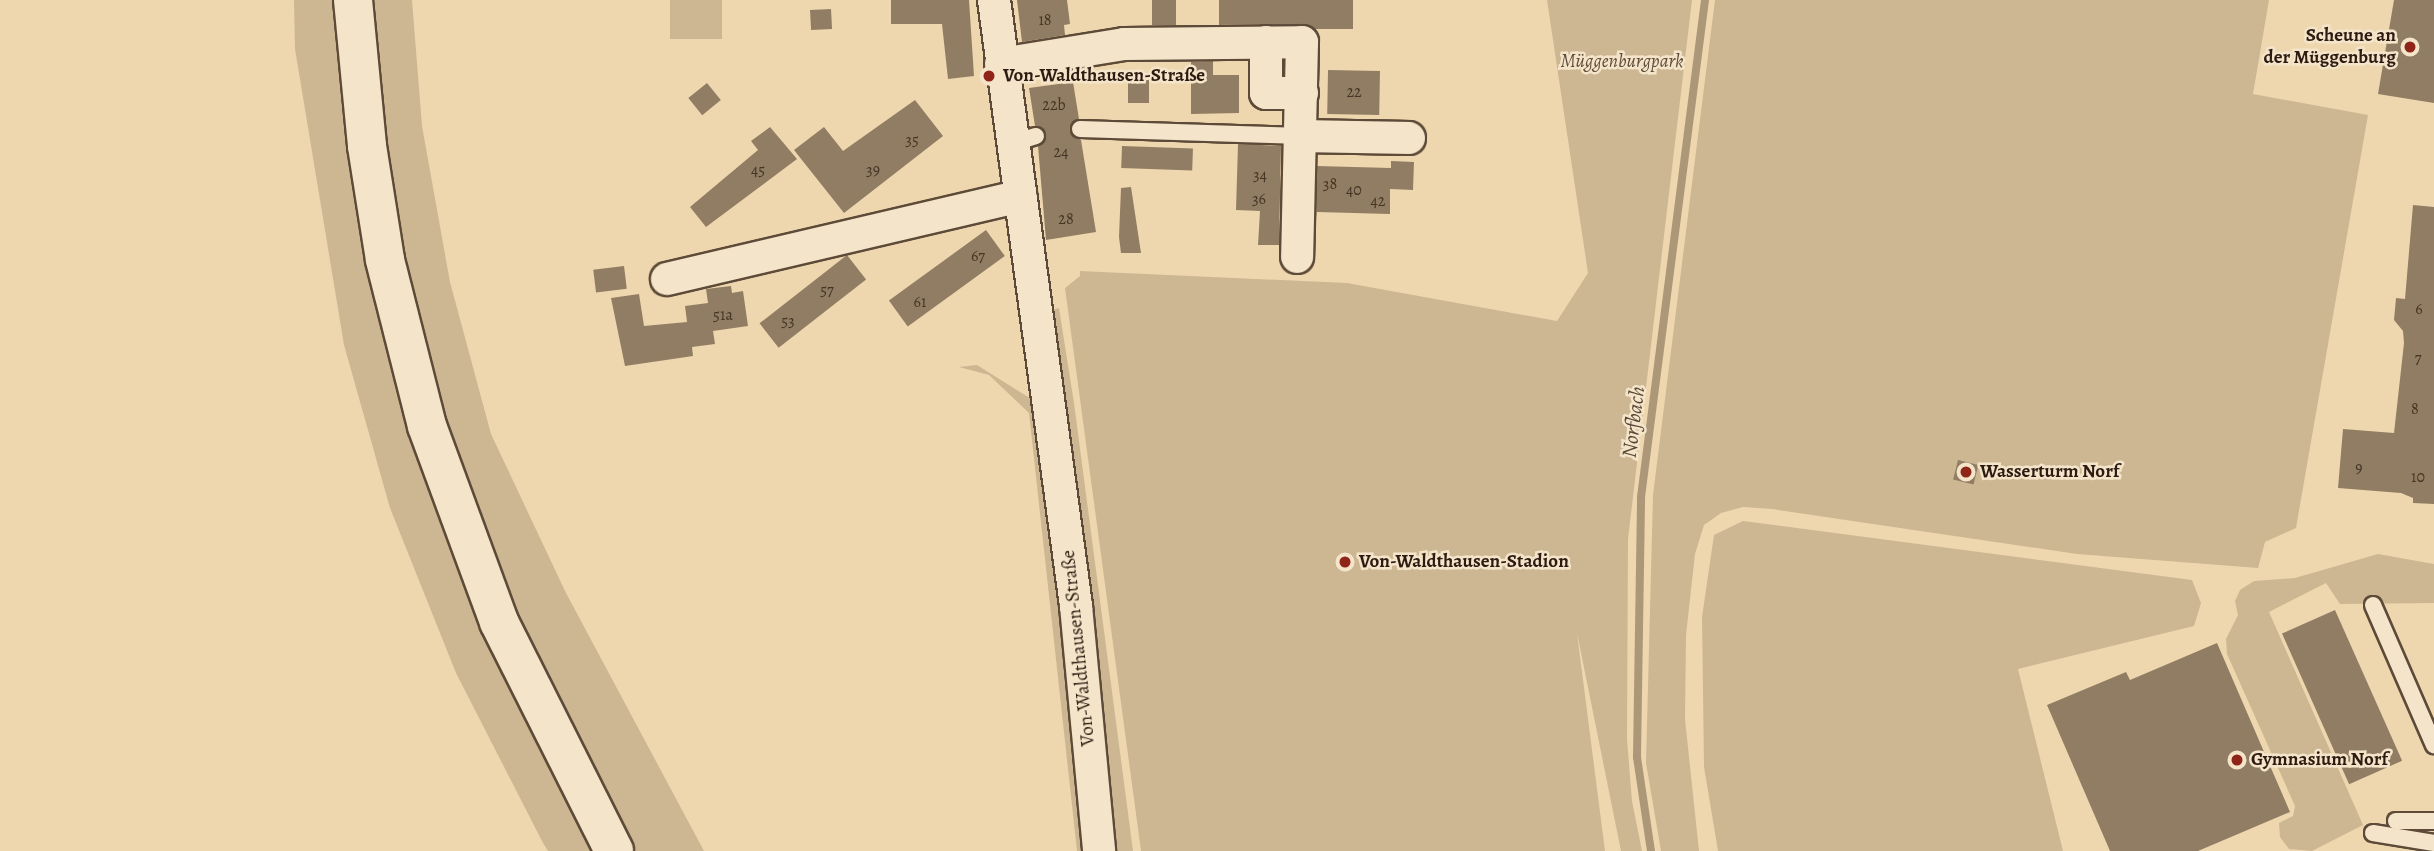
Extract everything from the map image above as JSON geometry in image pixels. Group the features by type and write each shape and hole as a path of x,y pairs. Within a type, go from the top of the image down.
{"main road":[{"path":"354,0 365,133 383,248 427,426 499,622 614,851"}],"street":[{"name":"Von-Waldthausen-Straße","path":"994,0 1001,64 1024,140 1020,196 1076,606 1098,851"},
{"path":"1001,64 1124,44 1302,42 1302,136 1297,257"},
{"path":"1302,136 1409,138"},
{"path":"667,279 1020,196"}],"lane":[{"path":"1080,129 1302,136"},
{"path":"2373,605 2434,745"},
{"path":"2396,821 2434,821"},
{"path":"2373,833 2434,843"}],"green space":[{"path":"294,0 340,0 357,179 599,851 548,851 543,843 456,673 390,508 344,345 295,49"},
{"path":"367,0 412,0 422,126 450,282 491,434 566,593 704,851 629,851 510,615 438,418 386,186"},
{"path":"670,0 722,0 722,39 670,39"},
{"name":"Von-Waldthausen-Stadion","path":"1547,0 1692,0 1628,539 1627,739 1632,801 1642,851 1621,851 1577,633 1605,851 1141,851 1065,288 1080,276 1080,271 1347,283 1557,321 1588,273"},
{"path":"1715,0 2269,0 2253,94 2368,115 2296,528 2265,542 2258,568 2077,554 1772,509 1743,507 1721,513 1704,525 1695,554 1686,635 1685,719 1699,851 1661,851 1646,763 1653,495"},
{"path":"1059,308 1133,851 1110,851 1048,311"},
{"path":"977,365 1033,400 1047,483 1089,851 1077,851 1029,413 989,375 959,367"},
{"path":"1743,521 2192,580 2201,603 2194,626 2018,669 2063,851 1718,851 1704,767 1702,617 1714,535"},
{"path":"2378,554 2434,564 2434,603 2340,604 2326,583 2269,612 2363,825 2312,851 2289,849 2280,837 2279,823 2293,816 2295,806 2227,654 2226,639 2238,615 2235,601 2240,590 2254,581 2295,578"}],"building":[{"path":"891,0 969,0 974,76 948,79 942,24 891,24"},
{"path":"1017,0 1067,0 1070,24 1064,25 1065,35 1022,42"},
{"path":"1152,0 1176,0 1176,25 1152,25"},
{"path":"1219,0 1353,0 1353,29 1314,29 1302,24 1219,25"},
{"name":"Scheune an der Müggenburg","path":"2394,0 2434,0 2434,103 2378,94"},
{"path":"831,9 832,29 811,30 810,10"},
{"path":"1213,61 1213,75 1239,75 1239,113 1191,114 1191,62"},
{"path":"1328,70 1380,71 1379,115 1327,114"},
{"path":"1128,80 1149,80 1149,103 1128,103"},
{"path":"1073,82 1079,119 1070,129 1081,140 1096,232 1046,240 1038,146 1046,134 1035,126 1029,88"},
{"path":"707,83 721,100 702,115 688,98"},
{"path":"915,100 943,136 844,213 794,150 824,127 843,151"},
{"path":"770,127 797,159 706,227 690,207 758,150 751,141"},
{"path":"1238,144 1281,146 1279,245 1258,245 1260,211 1236,210"},
{"path":"1122,146 1193,148 1192,170 1121,168"},
{"path":"1391,161 1414,162 1413,190 1390,189 1390,214 1317,212 1316,229 1317,166 1391,168"},
{"path":"1131,187 1141,253 1121,253 1121,188"},
{"path":"2413,205 2434,207 2434,504 2413,503 2413,498 2401,493 2338,488 2343,429 2394,433 2404,343 2403,331 2394,320 2396,298 2405,299"},
{"path":"986,230 1005,256 908,326 889,301"},
{"path":"847,255 866,279 779,348 760,323"},
{"path":"624,266 627,289 596,293 593,270"},
{"path":"731,286 732,293 743,291 748,326 713,331 715,344 692,347 693,356 625,366 611,298 639,294 644,326 687,322 685,306 708,303 706,289"},
{"name":"Wasserturm Norf","path":"1958,460 1978,465 1974,484 1953,479"},
{"path":"2335,610 2402,761 2349,784 2282,634"},
{"path":"2217,643 2290,812 2198,851 2110,851 2047,705 2126,672 2130,680"}],"waterway":[{"name":"Norfbach","path":"1651,851 1637,757 1641,497 1705,0"}],"place":[{"name":"Scheune an der Müggenburg","path":"2410,47"},
{"name":"Von-Waldthausen-Straße","path":"989,76"},
{"name":"Wasserturm Norf","path":"1966,472"},
{"name":"Von-Waldthausen-Stadion","path":"1345,562"},
{"name":"Gymnasium Norf","path":"2237,760"}],"park label":[{"name":"Müggenburgpark","path":"1622,62"}]}
